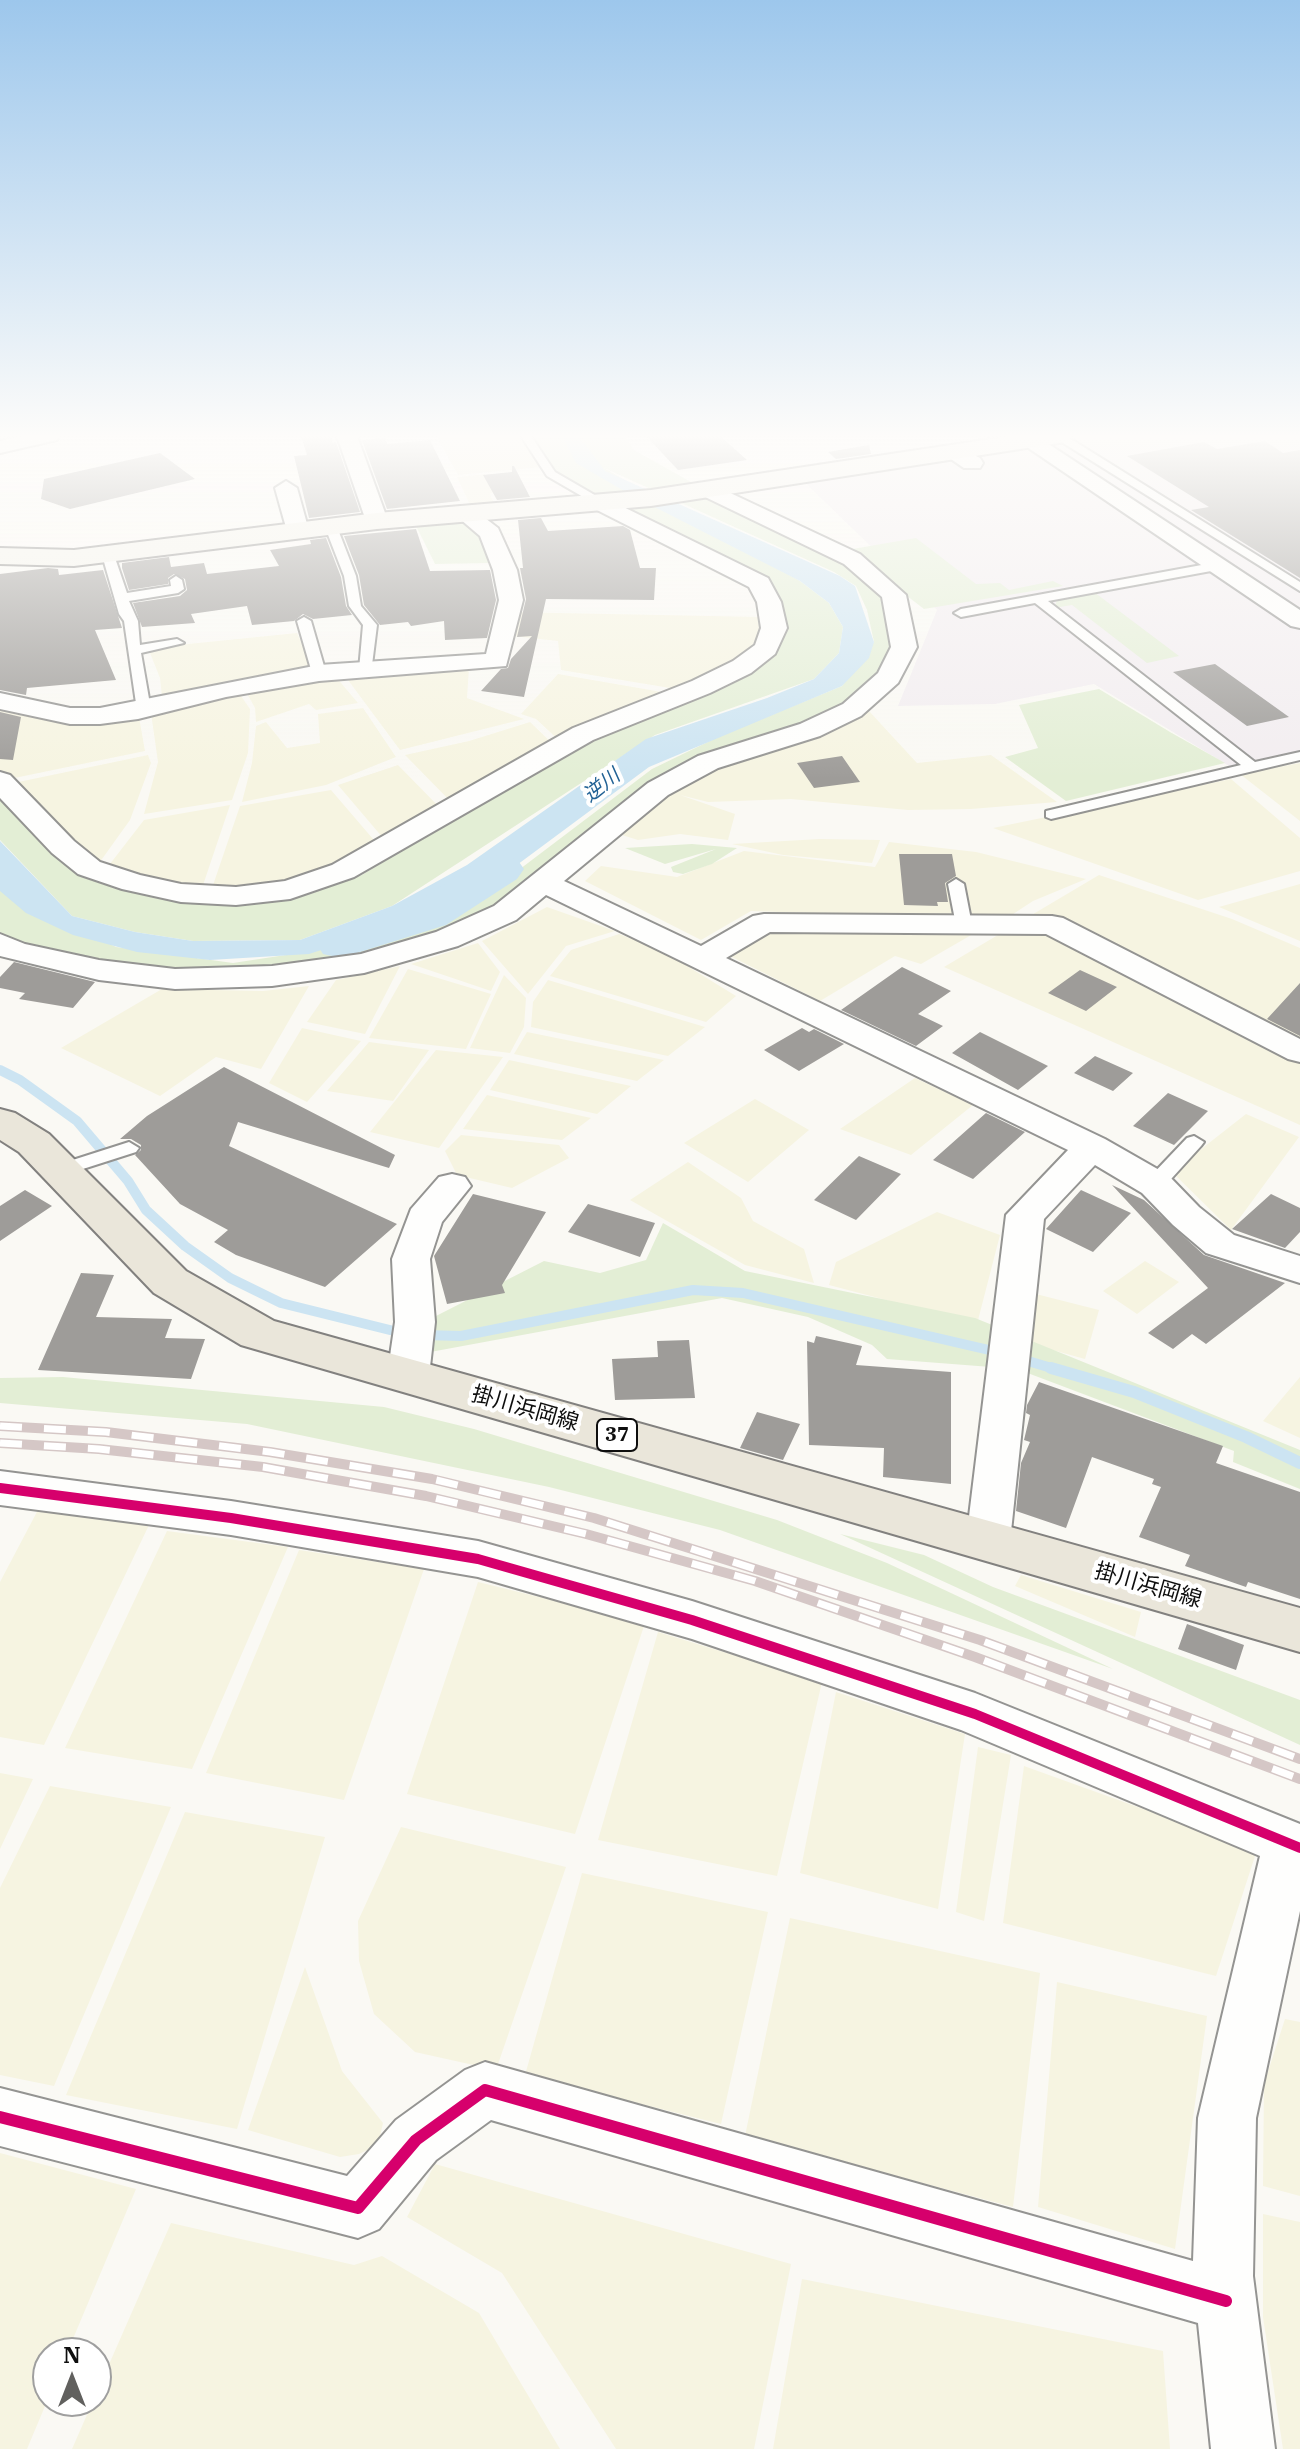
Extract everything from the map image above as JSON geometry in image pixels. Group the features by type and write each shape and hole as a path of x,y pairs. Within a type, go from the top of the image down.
{"main road":[{"name":"掛川浜岡線","path":"0,1122 76,1166 170,1282 258,1333 411,1351 988,1541 1300,1630"}],"street":[{"path":"0,556 74,558 145,550"},
{"path":"0,701 70,716 100,716 144,710 226,689 319,673 497,661 511,600 497,550"},
{"path":"0,781 63,847 89,868 133,883 181,893 236,896 290,890 343,871 583,734 701,687 742,667 766,649 774,628 769,602 759,583 698,550"},
{"path":"0,944 15,951 99,970 175,979 272,976 364,963 447,939 505,913 658,789 708,762 810,730 852,710 889,677 904,647 894,595 852,559 833,550"},
{"path":"1193,550 1300,621"},
{"path":"544,883 1092,1147 1155,1184 1186,1216 1220,1244 1300,1270"},
{"path":"702,959 764,923 1052,925 1300,1052"},
{"path":"988,1541 1025,1215 1092,1147"},
{"path":"411,1351 411,1259 424,1218 452,1186"},
{"path":"0,1488 231,1518 478,1559 692,1620 975,1714 1295,1846 1227,2118 1223,2276 1243,2449"},
{"path":"0,2117 358,2208 416,2140 485,2090 1226,2301"}],"lane":[{"path":"340,550 350,576 355,606 370,625 366,670"},
{"path":"1241,550 1300,587"},
{"path":"108,555 126,614 131,621 144,710"},
{"path":"961,613 1218,566"},
{"path":"122,598 178,589 176,580"},
{"path":"1037,599 1252,767"},
{"path":"304,621 319,673"},
{"path":"135,650 177,643"},
{"path":"1051,814 1300,756"},
{"path":"956,884 964,925"},
{"path":"1155,1184 1194,1142"},
{"path":"76,1166 127,1149"}],"shaded area":[{"path":"875,550 1300,550 1300,751 1229,766 1094,684 995,704 898,706 937,610"},
{"path":"508,612 763,617 767,628 734,666 676,689 561,670 558,641 503,635"},
{"path":"297,633 314,670 162,697 160,678 148,648"},
{"path":"469,668 467,698 524,719 400,750 345,676"},
{"path":"558,674 679,695 564,745 536,719 521,714"},
{"path":"336,677 358,703 316,710 309,704 256,722 255,708 245,690"},
{"path":"237,690 250,709 248,753 232,800 144,814 158,762 151,713"},
{"path":"0,701 70,716 138,711 145,751 0,781"},
{"path":"363,708 396,757 326,785 242,802 252,763 256,726 266,722 287,748 320,743 318,714"},
{"path":"869,711 917,763 991,755 1057,802 908,810 791,799 708,802 680,795 735,814 728,840 680,834 638,840 622,835 663,791 658,789"},
{"path":"530,722 555,746 456,807 405,755 469,741"},
{"path":"148,755 151,763 130,820 97,866 4,785"},
{"path":"1300,763 1300,821 1240,774"},
{"path":"398,765 445,813 389,845 338,785"},
{"path":"1231,779 1300,838 1300,871 1198,900 993,828"},
{"path":"331,790 379,846 265,893 211,891 240,806"},
{"path":"230,805 200,894 103,873 144,820"},
{"path":"820,839 880,840 872,863 783,855 732,844"},
{"path":"889,842 976,852 1086,879 1033,901 1004,920 751,911 701,940 585,881 601,866 677,877 744,851 875,867"},
{"path":"1099,875 1232,919 1300,948 1300,1125 944,967"},
{"path":"1300,884 1300,941 1219,907"},
{"path":"547,907 615,931 566,946 528,994 482,941"},
{"path":"776,931 973,934 921,964 895,956 820,1001 730,956"},
{"path":"619,934 661,950 736,996 706,1022 550,976 571,950"},
{"path":"478,943 500,972 491,991 411,964"},
{"path":"400,966 365,1034 307,1022 336,980"},
{"path":"408,969 491,994 466,1049 369,1038"},
{"path":"504,975 526,998 524,1027 510,1053 470,1048"},
{"path":"548,980 705,1027 668,1056 531,1027 533,1002"},
{"path":"309,986 261,1069 216,1057 160,1096 61,1048 162,989 263,991"},
{"path":"302,1028 361,1041 307,1102 269,1083"},
{"path":"527,1032 664,1060 637,1081 514,1054"},
{"path":"369,1042 429,1050 393,1101 327,1091"},
{"path":"436,1050 503,1057 439,1148 370,1132"},
{"path":"509,1060 631,1086 597,1114 490,1090"},
{"path":"915,1078 973,1105 911,1155 840,1129"},
{"path":"487,1095 591,1118 562,1140 463,1129"},
{"path":"755,1099 809,1130 748,1182 684,1143"},
{"path":"1246,1114 1299,1137 1231,1230 1172,1172"},
{"path":"461,1135 559,1145 569,1158 512,1188 457,1175 445,1151"},
{"path":"688,1162 741,1198 753,1221 804,1249 814,1283 745,1265 630,1200"},
{"path":"937,1212 1000,1235 977,1324 829,1285 836,1262"},
{"path":"1145,1261 1179,1282 1137,1314 1103,1291"},
{"path":"1024,1291 1099,1310 1085,1359 1020,1341"},
{"path":"1300,1377 1300,1438 1263,1421"},
{"path":"39,1508 149,1525 44,1745 0,1737 0,1582"},
{"path":"167,1531 288,1547 192,1769 65,1748"},
{"path":"299,1550 424,1569 344,1800 206,1773"},
{"path":"1021,1575 1141,1612 1135,1637 1015,1586"},
{"path":"478,1582 645,1623 575,1834 407,1794"},
{"path":"658,1632 822,1682 777,1876 598,1840"},
{"path":"836,1692 965,1734 938,1909 800,1873"},
{"path":"978,1747 1011,1755 984,1921 956,1912"},
{"path":"1024,1766 1257,1850 1216,1976 1003,1923"},
{"path":"0,1773 33,1779 0,1849"},
{"path":"50,1786 171,1807 54,2086 0,2075 0,1888"},
{"path":"185,1812 325,1837 237,2129 66,2095"},
{"path":"401,1827 566,1867 496,2070 415,2052 374,2014 359,1961 358,1921"},
{"path":"582,1873 768,1912 721,2124 525,2075"},
{"path":"790,1918 1040,1973 1013,2207 745,2136"},
{"path":"305,1967 342,2071 383,2123 378,2145 359,2154 340,2157 248,2130"},
{"path":"1057,1982 1207,2016 1175,2249 1038,2207"},
{"path":"1285,2019 1300,2022 1300,2196 1263,2186 1264,2084"},
{"path":"0,2153 136,2189 74,2337 32,2337 32,2417 40,2417 27,2449 0,2449"},
{"path":"435,2164 791,2264 754,2449 616,2449 502,2273 407,2217"},
{"path":"1263,2214 1300,2222 1300,2449 1283,2449 1263,2317"},
{"path":"171,2223 354,2265 382,2256 479,2313 560,2449 72,2449 86,2417 112,2417 112,2358"},
{"path":"802,2279 1163,2351 1170,2449 773,2449"}],"green space":[{"path":"428,550 489,550 494,563 435,564"},
{"path":"701,550 747,550 800,581 829,603 843,627 839,653 814,679 655,735 392,906 300,940 193,941 135,932 72,916 0,840 0,790 92,878 189,901 310,894 362,875 559,754 768,657 765,583"},
{"path":"786,550 831,550 849,559 891,596 901,646 889,672 843,711 708,758 465,927 380,954 301,968 142,973 0,939 0,886 116,947 233,963 325,949 487,894 652,769 720,736 842,686 874,642 867,610 856,586 834,572"},
{"path":"847,550 932,550 976,584 1000,583 1009,590 1053,581 1063,586 924,609"},
{"path":"1094,592 1179,656 1147,663 1072,605 1054,608 1058,598"},
{"path":"1099,689 1225,763 1066,801 1005,757 1038,748 1019,705"},
{"path":"692,844 737,848 712,864 683,874 673,872 671,867 716,849 665,864 625,848"},
{"path":"663,1223 745,1271 975,1318 1300,1450 1300,1489 1233,1462 1234,1451 1017,1369 887,1359 872,1345 808,1317 722,1298 425,1353 436,1316 544,1261 600,1273 646,1260"},
{"path":"63,1377 384,1407 474,1429 777,1520 887,1563 1113,1669 720,1530 549,1487 247,1424 0,1403 0,1378"},
{"path":"840,1534 924,1555 993,1587 1300,1700 1300,1745"}],"water":[{"path":"740,550 782,550 855,586 874,642 869,658 842,686 649,767 467,902 309,954 210,960 137,952 73,935 26,913 0,891 0,841 72,916 135,932 193,941 300,940 392,906 467,865 646,739 814,679 839,653 843,627 829,603 800,581"}],"building":[{"path":"270,550 331,550 341,577 346,606 352,615 313,619 303,614 294,621 252,625 247,606 191,614 195,623 142,627 133,603 180,596 187,590 185,579 174,574 168,578 168,584 129,590 122,563 169,557 171,567 204,563 207,574 279,566"},
{"path":"349,550 423,550 430,571 490,570 496,600 487,638 445,640 444,621 411,626 408,622 380,625 364,605 359,575"},
{"path":"521,550 635,550 640,568 656,568 654,600 546,599 524,697 481,691 501,669 508,668 511,659 532,636 517,637 526,599 520,568 523,568"},
{"path":"1256,550 1300,550 1300,578"},
{"path":"58,569 59,575 103,570 122,628 95,630 116,680 27,688 26,695 0,690 0,574"},
{"path":"1215,664 1289,717 1247,726 1173,672"},
{"path":"0,712 21,717 13,760 0,759"},
{"path":"842,756 860,782 814,788 797,763"},
{"path":"899,854 952,854 956,876 945,883 948,902 937,902 938,906 904,905"},
{"path":"14,962 95,982 73,1008 19,999 25,993 0,988 0,977"},
{"path":"902,967 951,991 918,1014 943,1026 916,1046 841,1010"},
{"path":"1080,970 1117,987 1086,1011 1048,993"},
{"path":"1300,983 1300,1036 1267,1019"},
{"path":"802,1028 809,1032 814,1029 844,1044 799,1071 764,1050"},
{"path":"980,1032 1048,1066 1018,1090 952,1053"},
{"path":"1095,1056 1133,1073 1113,1091 1074,1073"},
{"path":"224,1067 395,1155 389,1168 238,1122 229,1146 397,1224 325,1287 236,1255 214,1242 228,1230 180,1204 135,1155 141,1150 141,1145 131,1139 120,1139 147,1116"},
{"path":"1168,1093 1208,1111 1174,1145 1133,1126"},
{"path":"986,1113 1025,1132 973,1179 933,1160"},
{"path":"859,1156 901,1174 856,1220 814,1200"},
{"path":"1112,1185 1144,1200 1204,1255 1285,1283 1206,1344 1192,1334 1173,1349 1148,1333 1208,1288"},
{"path":"25,1190 52,1206 0,1241 0,1206"},
{"path":"1081,1190 1131,1213 1093,1252 1046,1229"},
{"path":"473,1194 546,1212 502,1285 505,1293 447,1304 434,1256"},
{"path":"1271,1194 1300,1208 1300,1232 1285,1248 1232,1229"},
{"path":"588,1204 655,1223 640,1257 568,1232"},
{"path":"81,1273 114,1275 96,1317 172,1319 165,1338 205,1339 191,1379 38,1370"},
{"path":"816,1336 862,1346 856,1365 951,1372 951,1484 883,1477 884,1448 809,1445 807,1341 814,1343"},
{"path":"689,1340 695,1398 615,1400 612,1359 658,1357 657,1341"},
{"path":"1039,1382 1223,1446 1216,1463 1300,1492 1300,1599 1248,1582 1246,1587 1185,1566 1190,1555 1139,1537 1161,1487 1152,1484 1154,1479 1092,1457 1066,1528 1016,1511 1021,1463 1030,1442 1024,1440 1030,1415 1026,1413 1027,1405"},
{"path":"757,1412 800,1424 783,1460 740,1448"},
{"path":"1187,1624 1244,1645 1236,1670 1178,1649"}],"waterway":[{"name":"逆川","path":"341,943 429,915 500,869"},
{"path":"0,1070 20,1080 77,1121 128,1181 146,1210 185,1246 230,1278 281,1303 406,1334"},
{"path":"422,1335 461,1336 693,1290 743,1293 1002,1353"},
{"path":"1018,1358 1058,1370"},
{"path":"1051,1368 1134,1392 1246,1437 1300,1463"}],"railway":[{"path":"0,1426 106,1432 270,1452 432,1479 594,1518 980,1640 1300,1759"},
{"path":"0,1443 99,1449 263,1467 426,1496 586,1534 755,1581 975,1657 1300,1779"}],"cycle path":[{"path":"0,1488 231,1518 478,1559 692,1620 975,1714 1300,1848"},
{"path":"0,2117 358,2208 416,2140 485,2090 1226,2301"}]}
